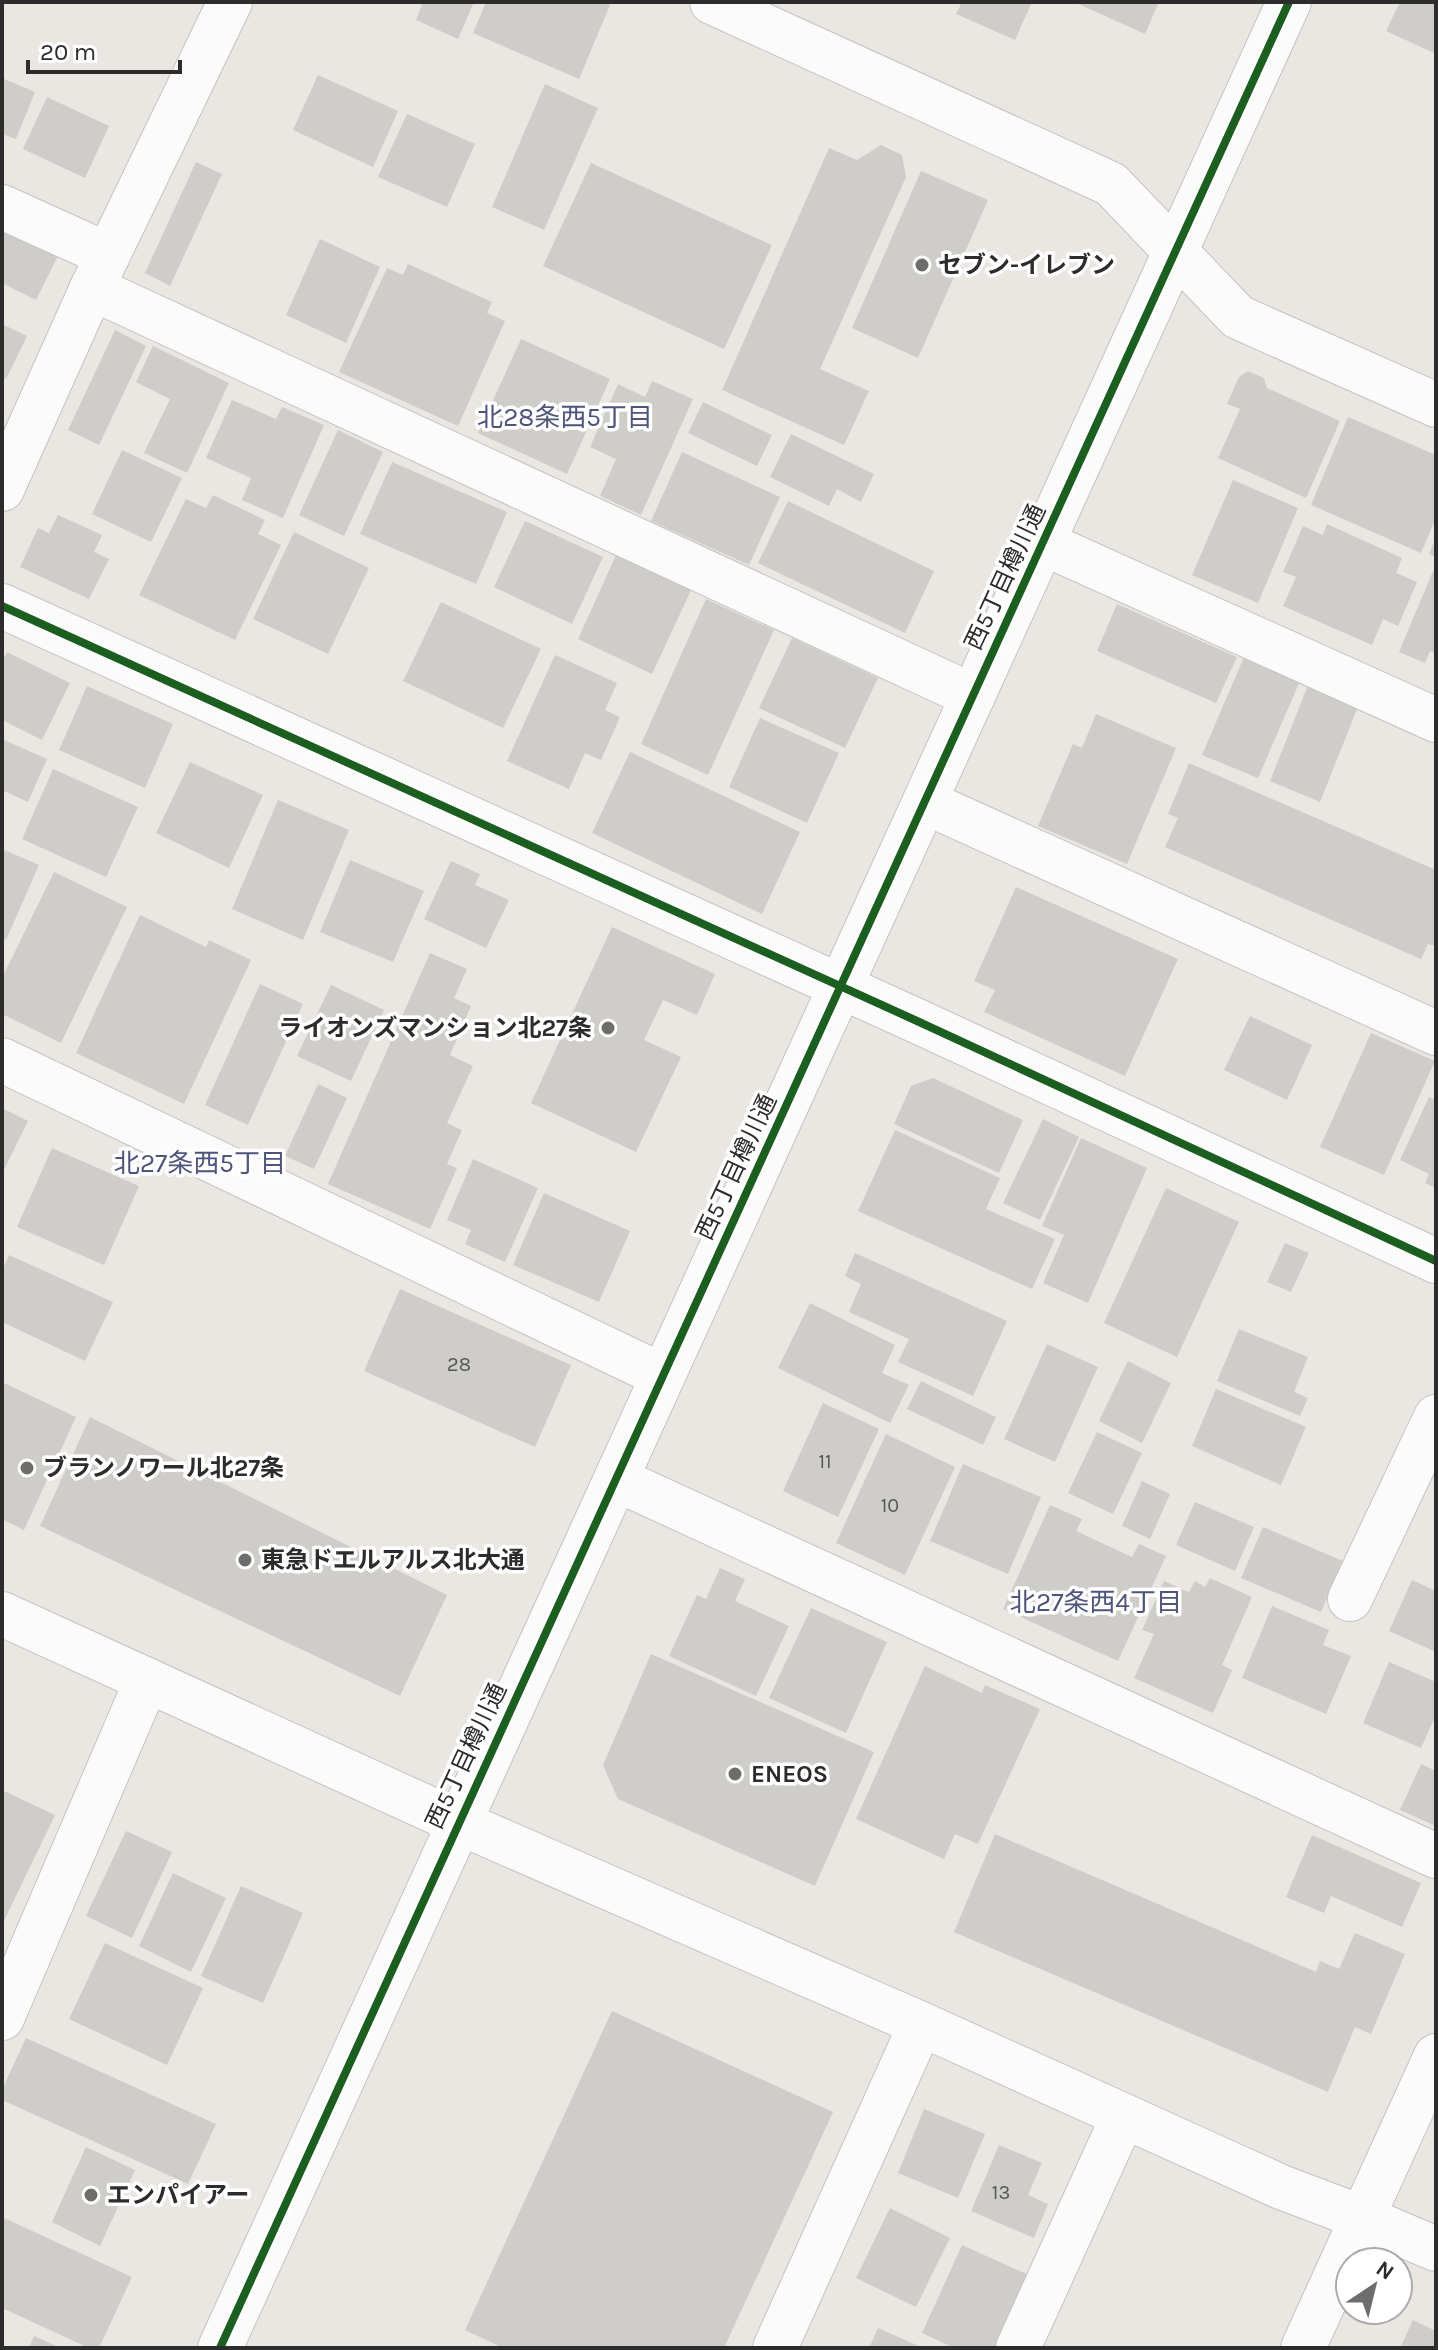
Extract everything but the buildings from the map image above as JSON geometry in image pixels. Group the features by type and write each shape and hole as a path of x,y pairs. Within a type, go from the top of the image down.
{"street":[{"path":"2,489 100,272 230,2"},
{"path":"712,2 1111,184 1238,317 1436,405"},
{"name":"西5丁目樽川通","path":"220,2348 1289,2"},
{"path":"2,207 100,272 973,696"},
{"path":"1043,543 1436,720"},
{"path":"2,606 1436,1261"},
{"path":"925,802 1436,1033"},
{"path":"2,1060 663,1376"},
{"path":"1350,1599 1436,1417"},
{"path":"616,1479 1436,1856"},
{"path":"2,1614 458,1822 921,2024 1281,2187 1436,2249"},
{"path":"3,2013 147,1680"},
{"path":"775,2348 921,2024"},
{"path":"1303,2348 1436,2056"},
{"path":"1018,2348 1123,2117"}],"cycle path":[{"path":"220,2348 1289,2"},
{"path":"2,606 917,1021 1436,1261"}],"place":[{"name":"セブン-イレブン","path":"922,265"},
{"name":"ライオンズマンション北27条","path":"608,1028"},
{"name":"ブランノワール北27条","path":"27,1468"},
{"name":"東急ドエルアルス北大通","path":"245,1560"},
{"name":"ENEOS","path":"735,1774"},
{"name":"エンパイアー","path":"91,2195"}],"district":[{"name":"北28条西5丁目","path":"565,417"},
{"name":"北27条西5丁目","path":"200,1163"},
{"name":"北27条西4丁目","path":"1096,1602"}]}
